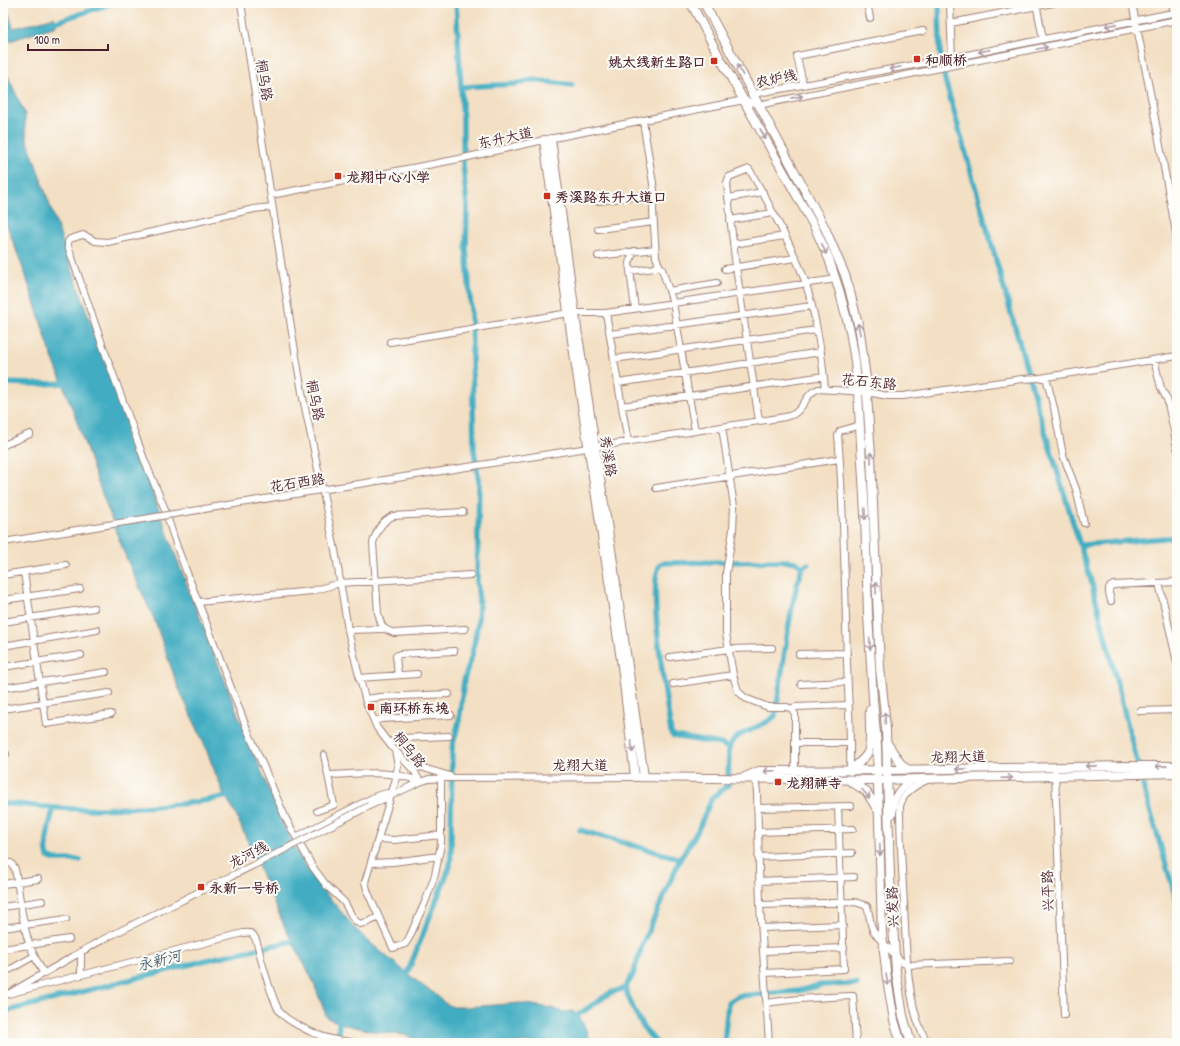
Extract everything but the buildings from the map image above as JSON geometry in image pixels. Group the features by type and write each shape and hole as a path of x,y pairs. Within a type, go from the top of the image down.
{"main road":[{"path":"691,3 815,228 836,279 850,331 858,392 865,514 868,614 877,745 883,942 887,979 894,1020 901,1043"},
{"path":"704,3 822,223 843,270 860,332 867,392 871,456 880,668 886,742 889,856 894,954 903,1016 911,1043"},
{"name":"秀溪路","path":"547,140 592,448 622,666 635,777"},
{"name":"秀溪路","path":"592,448 612,556 644,777"},
{"path":"850,771 868,752 870,746 870,712 873,699"},
{"path":"886,742 901,764 908,770"},
{"name":"龙翔大道","path":"755,776 759,771 850,771 1130,766 1177,773"},
{"name":"龙翔大道","path":"635,777 740,778 755,776 849,780 912,780 1133,774 1146,769 1177,766"},
{"path":"849,780 866,791 878,811"},
{"path":"889,856 892,838 892,807 899,791 912,780"}],"street":[{"name":"桐乌路","path":"241,3 303,398 335,550 348,630 359,678 365,699 378,728 394,749 415,772 420,782"},
{"path":"867,3 870,18"},
{"path":"950,3 951,67"},
{"path":"951,23 1036,5 1054,3"},
{"path":"1132,3 1177,238"},
{"path":"1172,3 1175,12"},
{"path":"1036,5 1043,39"},
{"name":"农炉线","path":"744,100 753,94 933,62 1175,12"},
{"name":"农炉线","path":"744,100 763,104 1177,20"},
{"path":"803,84 797,56 923,31"},
{"name":"东升大道","path":"270,195 459,159 744,100"},
{"path":"643,121 653,181 656,257 662,269 673,303 695,432"},
{"path":"759,421 736,268 727,183 729,177 749,169 785,236 806,284 812,306 825,389"},
{"path":"728,198 762,192"},
{"path":"598,201 654,194"},
{"path":"272,207 254,209 108,242 95,241 83,235 70,239 68,246 144,459 164,507 177,547 236,697 245,724 278,802 308,860 326,885 344,902 353,918 360,924 379,917"},
{"path":"730,220 773,213"},
{"path":"598,229 654,222"},
{"path":"733,244 785,236"},
{"path":"598,256 656,248"},
{"path":"634,251 629,263 636,309"},
{"path":"618,254 629,263"},
{"path":"725,270 795,258"},
{"path":"630,271 656,268 659,265"},
{"path":"390,342 572,313 606,313 836,279"},
{"path":"669,291 717,283"},
{"path":"610,334 812,306"},
{"path":"606,313 628,442"},
{"path":"614,359 816,330"},
{"path":"618,383 820,352"},
{"name":"花石东路","path":"592,448 785,417 795,414 813,390 818,388 867,392 888,396 903,396 1022,379 1043,378 1177,356"},
{"path":"1154,360 1161,388 1167,398 1177,448"},
{"path":"622,406 824,376"},
{"path":"1043,378 1054,408 1063,455 1076,489 1084,523"},
{"path":"850,771 842,506 838,435 840,431 860,425"},
{"path":"722,427 734,506 734,519 726,573 726,633 733,675 738,691 745,698 768,707 786,707 792,709 795,707 848,705"},
{"path":"3,446 30,434"},
{"name":"花石西路","path":"3,542 295,494 592,448"},
{"path":"656,488 840,459"},
{"path":"384,629 378,613 373,543 374,537 379,528 387,519 393,516 463,512"},
{"path":"3,575 66,565"},
{"path":"24,572 46,724 111,714"},
{"path":"198,602 312,591 340,583 471,575"},
{"path":"1110,601 1109,588 1113,585 1177,582"},
{"path":"1159,583 1177,662"},
{"path":"3,600 80,589"},
{"path":"3,622 94,608"},
{"path":"348,630 384,629 394,633 465,629"},
{"path":"3,646 97,630"},
{"path":"670,657 729,649 772,648"},
{"path":"398,675 396,656 400,654 454,651"},
{"path":"800,654 847,653"},
{"path":"3,667 81,655"},
{"path":"3,688 106,672"},
{"path":"359,678 417,674"},
{"path":"673,684 733,675"},
{"path":"801,684 847,682"},
{"path":"3,709 109,693"},
{"path":"365,699 449,694"},
{"path":"792,709 794,714 795,771"},
{"path":"1140,711 1177,710"},
{"path":"374,721 381,719 450,715"},
{"path":"389,743 400,738 448,736"},
{"path":"795,743 850,743"},
{"path":"394,749 398,766 390,795 391,799 366,875 366,887 393,948 405,944 409,938 426,900 435,875 441,835 443,778"},
{"path":"317,811 334,805 324,755"},
{"path":"407,763 458,778"},
{"name":"兴平路","path":"1055,767 1064,1015"},
{"path":"328,775 396,775 407,776 420,782"},
{"path":"755,776 760,905 769,1043"},
{"name":"龙翔大道","path":"420,782 429,779 443,778 635,777"},
{"name":"兴发路","path":"928,779 909,790 902,799 900,806 908,965 913,1001 918,1022 928,1043"},
{"name":"龙河线","path":"6,995 100,941 260,862 390,795 420,782"},
{"path":"296,836 376,796 387,793 390,795"},
{"path":"765,973 844,969 838,806"},
{"path":"757,808 850,806"},
{"path":"758,832 853,830"},
{"path":"379,839 394,840 441,835"},
{"path":"758,857 852,853"},
{"path":"371,863 393,862 439,856"},
{"path":"3,863 12,863 15,869 24,925 34,956 44,974"},
{"path":"759,881 854,878"},
{"path":"3,884 38,879"},
{"path":"3,907 42,901"},
{"path":"760,905 855,902 867,906 874,932 903,963 908,965 1010,961"},
{"path":"3,928 66,918"},
{"path":"762,928 843,925"},
{"path":"6,995 243,933 250,933 256,938 261,960 279,1010 295,1023 313,1032 331,1039 355,1043"},
{"path":"3,950 69,939"},
{"path":"763,951 844,948"},
{"path":"81,952 81,975"},
{"path":"3,972 34,956"},
{"path":"767,1002 792,999 853,996 856,1043"}],"water":[{"path":"5,7 9,13 13,28 54,17 56,26 10,41 3,47 3,8"},
{"path":"3,65 25,114 27,139 89,318 181,570 284,826 300,857 322,889 354,927 367,940 445,1003 453,1007 467,1007 520,1003 552,1008 564,1012 574,1011 582,1022 591,1043 418,1043 407,1035 376,1032 346,1025 327,1018 312,979 285,928 236,815 222,790 202,739 178,687 154,619 126,558 99,486 3,215"}],"waterway":[{"path":"49,24 113,3"},
{"path":"405,979 450,866 452,748 459,721 464,680 472,655 478,622 479,602 477,580 479,482 474,450 471,309 466,248 467,208 463,165 463,122 456,3"},
{"path":"939,3 940,50 945,80 1039,412 1091,581 1145,793 1177,902"},
{"path":"461,87 515,84 533,80 572,85"},
{"path":"3,383 69,383"},
{"path":"1081,545 1177,537"},
{"path":"729,748 721,744 673,736 671,733 662,672 656,615 655,591 657,572 662,563 790,561 796,562 802,567"},
{"path":"575,1020 578,1015 610,993 625,988 633,975 642,945 680,859 697,832 712,798 728,785 729,748 734,740 740,735 767,722 775,716 786,642 797,585 802,567 808,564"},
{"path":"3,804 66,809 108,809 186,803 231,795"},
{"path":"53,808 46,846 48,857 55,860 80,860"},
{"path":"580,830 680,859"},
{"name":"永新河","path":"3,1012 215,958 298,940"},
{"path":"724,1043 728,1003 738,996 798,991 821,985 857,984"},
{"path":"625,988 634,1010 646,1031 657,1043"},
{"path":"338,1043 339,1022 342,1016"}],"place":[{"name":"和顺桥","path":"917,59"},
{"name":"姚太线新生路口","path":"714,61"},
{"name":"龙翔中心小学","path":"338,176"},
{"name":"秀溪路东升大道口","path":"547,196"},
{"name":"南环桥东堍","path":"371,707"},
{"name":"龙翔禅寺","path":"778,782"},
{"name":"永新一号桥","path":"201,887"}]}
